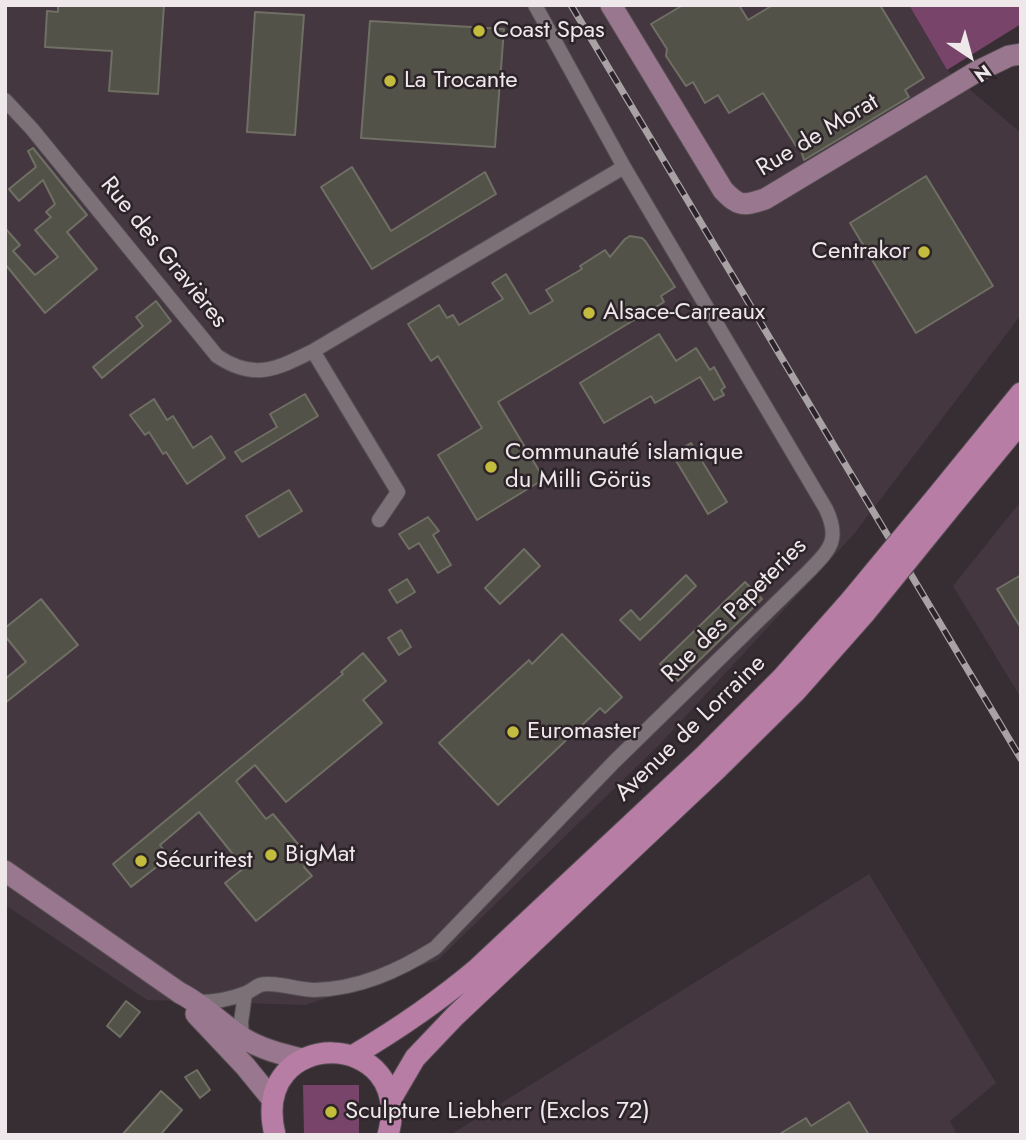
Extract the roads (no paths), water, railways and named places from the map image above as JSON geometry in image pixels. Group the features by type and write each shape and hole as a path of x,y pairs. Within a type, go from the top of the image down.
{"main road":[{"name":"Avenue de Lorraine","path":"391,1099 415,1058 431,1041 796,691 858,607 949,496 1021,393"},
{"name":"Avenue de Lorraine","path":"949,496 1021,422"},
{"name":"Avenue de Lorraine","path":"354,1055 443,998 478,968 858,607"},
{"path":"275,1135 271,1117 272,1099 278,1083 301,1059 336,1051 354,1055 371,1065 384,1080 391,1099 392,1118 388,1135"}],"street":[{"name":"Rue des Papeteries","path":"189,997 213,1002 245,993 262,984 312,990 342,988 361,984 413,962 435,948 614,762 828,551 835,535 827,509 624,167 535,5"},
{"name":"Rue de Morat","path":"611,5 723,190 733,201 742,205 765,199 976,72 1009,56 1021,54"},
{"name":"Rue des Gravières","path":"5,100 32,129 217,356 234,367 258,372 283,366 313,351 624,167"},
{"path":"313,351 398,492 379,520"},
{"path":"5,872 189,997 242,1037 259,1047 301,1059"},
{"path":"242,1037 245,993"},
{"path":"189,997 190,1009 246,1066 272,1099"}],"railway":[{"path":"571,5 1021,759"}],"place":[{"name":"Coast Spas","path":"479,31"},
{"name":"La Trocante","path":"390,81"},
{"name":"Centrakor","path":"924,252"},
{"name":"Alsace-Carreaux","path":"589,313"},
{"name":"Communauté islamique du Milli Görüs","path":"491,467"},
{"name":"Euromaster","path":"513,732"},
{"name":"BigMat","path":"271,855"},
{"name":"Sécuritest","path":"141,861"},
{"name":"Sculpture Liebherr (Exclos 72)","path":"331,1112"}]}
